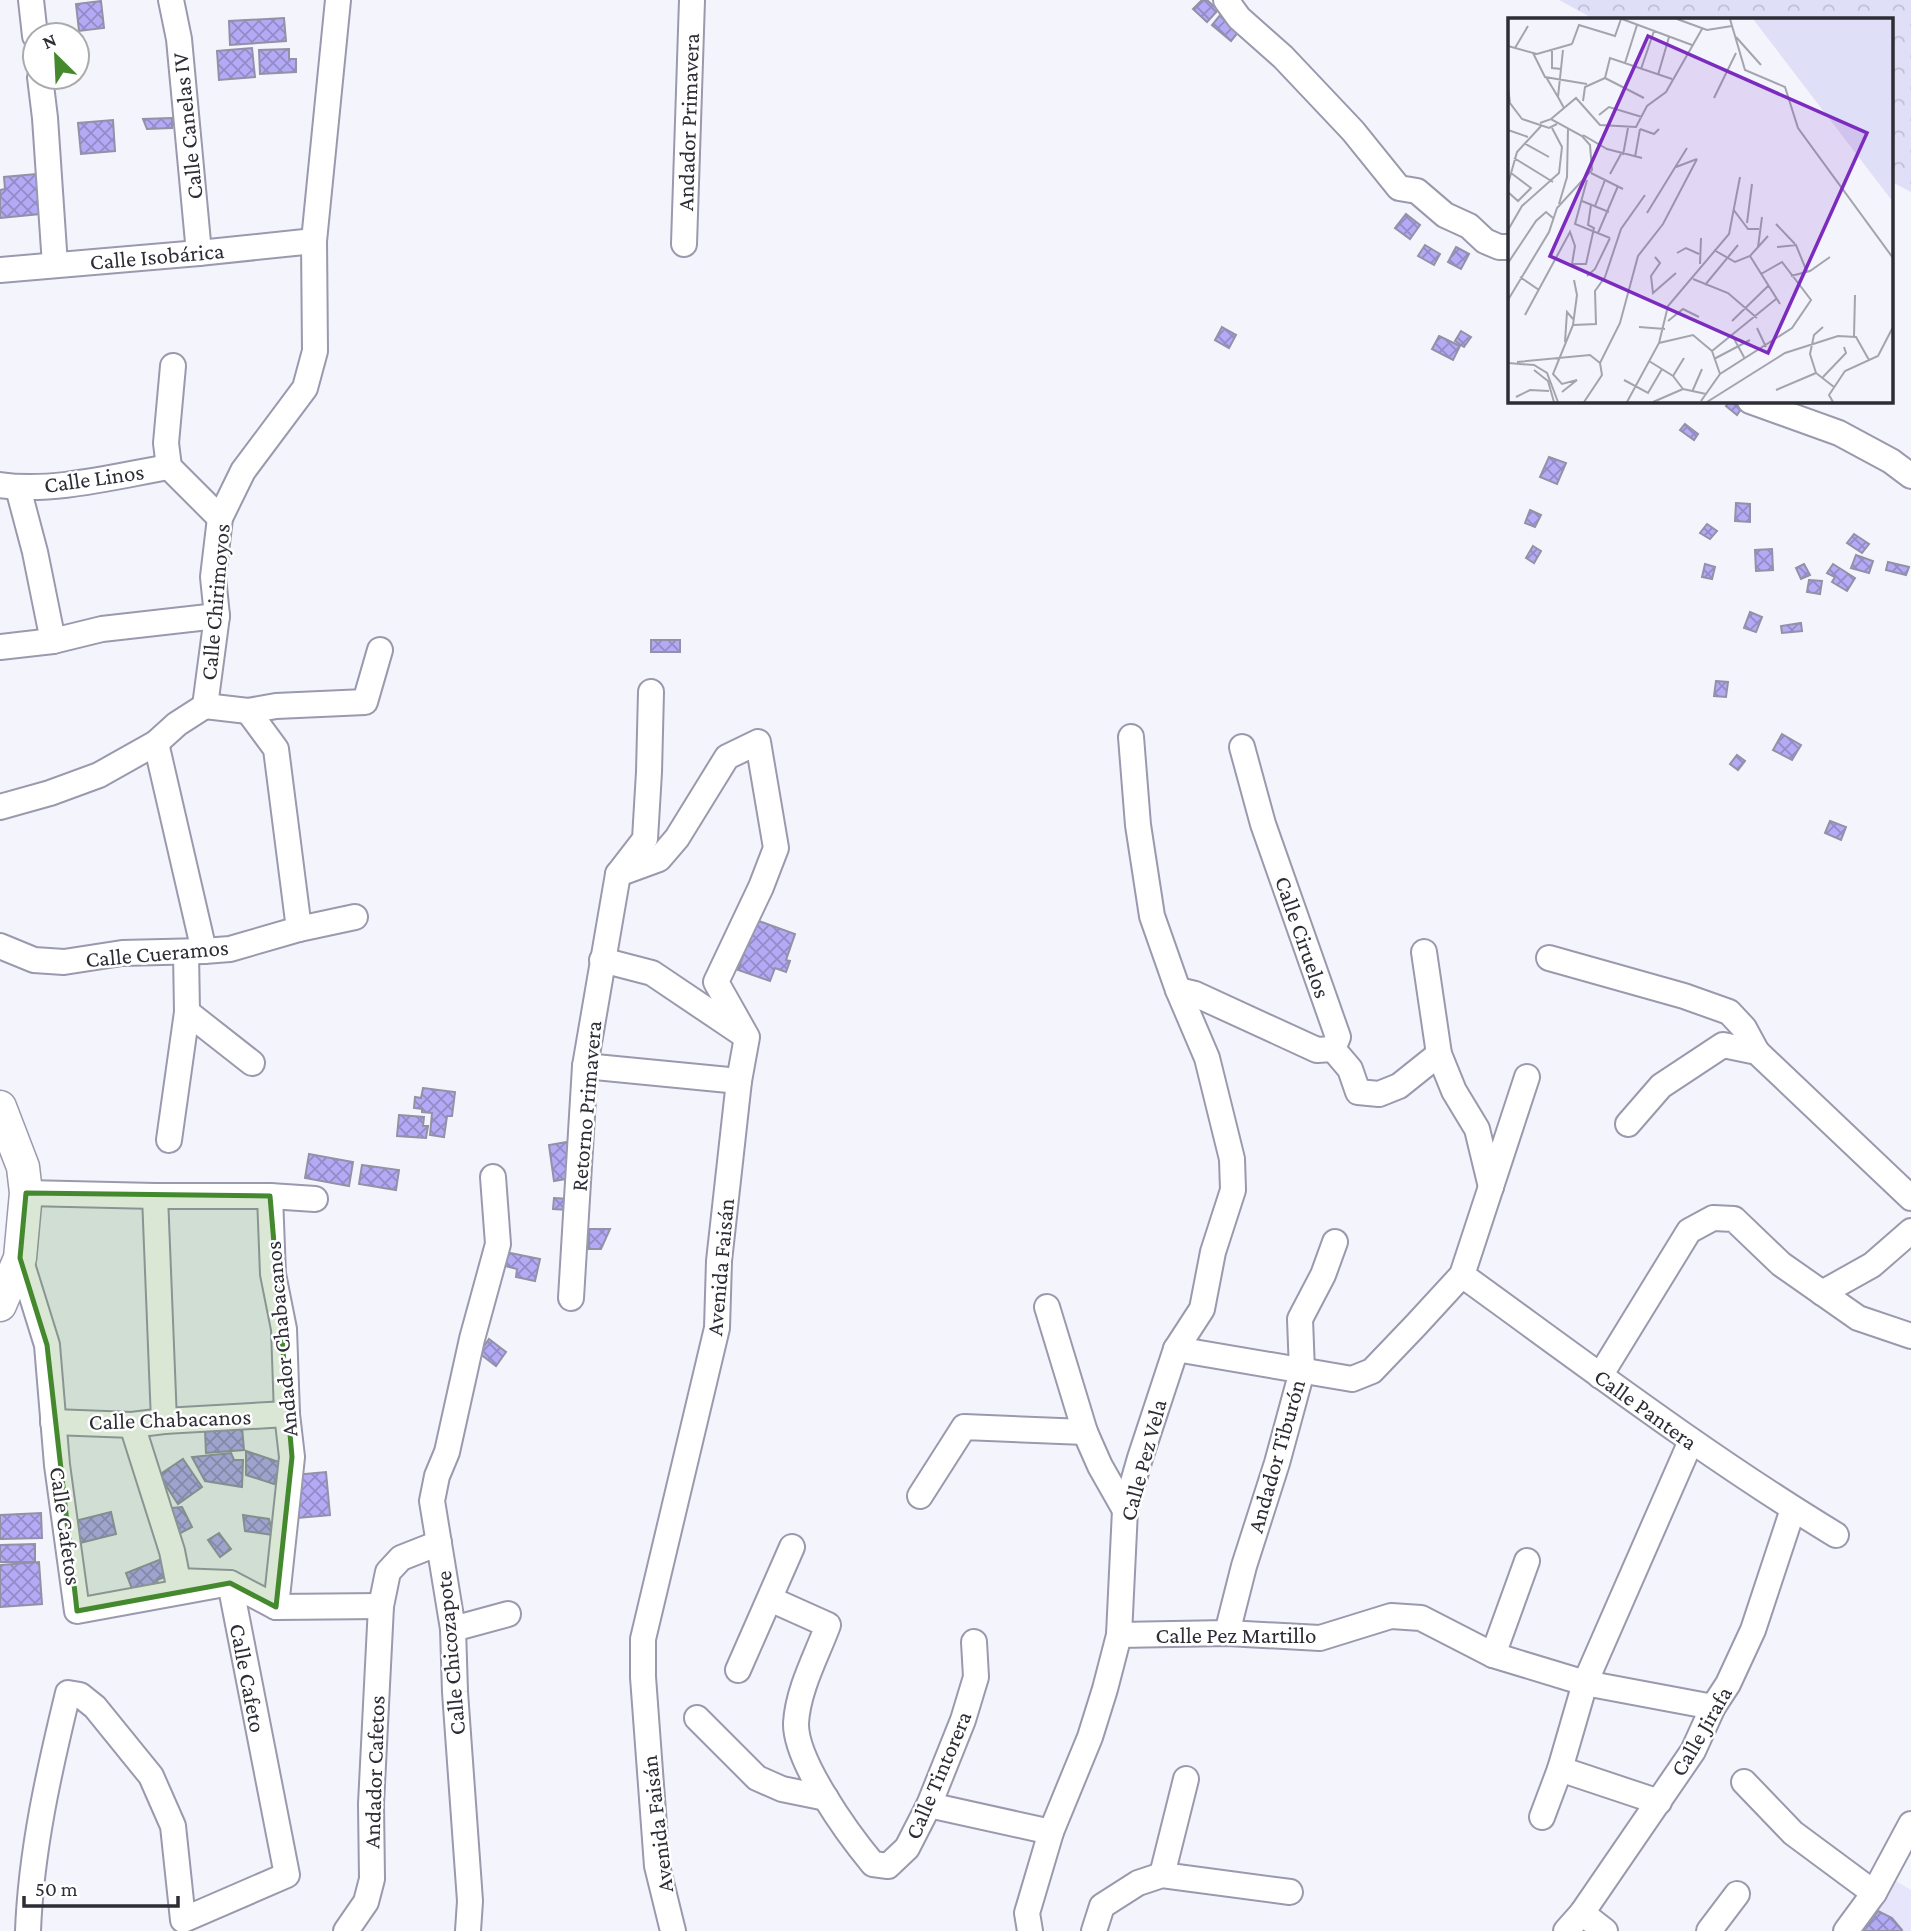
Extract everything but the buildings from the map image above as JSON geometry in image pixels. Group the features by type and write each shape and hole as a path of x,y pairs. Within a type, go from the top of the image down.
{"main road":[{"path":"0,1107 23,1167 26,1193 20,1258 0,1305"}],"street":[{"path":"31,0 33,21"},
{"name":"Calle Canelas IV","path":"171,0 179,39 199,253"},
{"name":"Calle Chirimoyos","path":"0,807 99,775 156,743 177,724 205,706 217,616 213,577 220,517 243,471 305,388 315,351 314,241 338,0"},
{"name":"Andador Primavera","path":"684,244 692,0"},
{"path":"1226,0 1239,18 1283,57 1353,131 1398,188 1417,191 1445,215 1469,226 1485,242 1508,247"},
{"path":"42,91 54,265"},
{"name":"Calle Isobárica","path":"0,270 314,241"},
{"name":"Calle Linos","path":"9,486 70,484 169,467 166,443 173,366"},
{"path":"1753,402 1839,433 1891,461 1911,476"},
{"path":"169,467 220,517"},
{"path":"9,486 35,552 54,641"},
{"path":"0,647 54,641 102,629 217,616"},
{"path":"205,706 248,711 276,706 365,702 380,650"},
{"path":"618,874 645,839 651,692"},
{"path":"248,711 276,749 299,929"},
{"name":"Calle Pez Vela","path":"1030,1931 1027,1913 1051,1832 1090,1737 1119,1635 1125,1510 1175,1349 1202,1309 1213,1252 1233,1190 1232,1159 1207,1058 1178,990 1152,916 1138,825 1131,737"},
{"path":"618,874 659,859 677,838 727,757 758,742 776,849 716,982 747,1037"},
{"path":"156,743 195,951 169,1140"},
{"name":"Calle Ciruelos","path":"1242,747 1263,824 1338,1037 1333,1049"},
{"name":"Retorno Primavera","path":"571,1298 585,1066 618,874"},
{"name":"Calle Cueramos","path":"0,946 34,960 64,962 122,953 230,949 299,929 355,917"},
{"path":"1424,952 1439,1054 1454,1091 1477,1129 1491,1187"},
{"path":"1549,958 1684,996 1729,1012 1744,1028 1757,1052 1911,1198"},
{"path":"602,960 652,973 747,1037"},
{"path":"1178,990 1195,994 1317,1050 1333,1049 1350,1069 1358,1092 1379,1094 1399,1086 1439,1054"},
{"path":"187,1012 252,1063"},
{"name":"Avenida Faisán","path":"673,1931 657,1866 643,1677 643,1639 718,1328 719,1261 739,1082 747,1037"},
{"path":"1628,1124 1661,1086 1723,1045 1757,1052"},
{"path":"585,1066 739,1082"},
{"path":"1175,1349 1352,1379 1372,1371 1462,1275 1527,1077"},
{"name":"Calle Chicozapote","path":"468,1931 470,1901 453,1629 432,1500 437,1476 447,1452 472,1339 498,1244 493,1177"},
{"path":"26,1193 315,1199"},
{"path":"155,1196 163,1421"},
{"name":"Andador Chabacanos","path":"270,1196 273,1274 284,1329 287,1414 292,1457 276,1607"},
{"path":"1600,1376 1689,1231 1713,1218 1734,1219 1782,1264 1858,1318 1911,1336"},
{"path":"1822,1293 1871,1265 1911,1231"},
{"name":"Andador Tiburón","path":"1227,1633 1302,1371 1300,1319 1323,1275 1335,1242"},
{"name":"Calle Cafetos","path":"20,1258 47,1345 53,1422 77,1611 230,1583"},
{"name":"Calle Pantera","path":"1462,1275 1691,1441 1836,1535"},
{"path":"1047,1307 1085,1432 1100,1466 1125,1510"},
{"name":"Calle Chabacanos","path":"53,1422 132,1425 287,1414"},
{"path":"132,1425 172,1550 178,1581 230,1583 276,1607 381,1606"},
{"path":"920,1496 964,1427 1085,1432"},
{"path":"1542,1817 1560,1769 1585,1683 1691,1441"},
{"name":"Calle Jirafa","path":"1574,1922 1693,1751 1752,1630 1793,1509"},
{"name":"Andador Cafetos","path":"346,1931 366,1902 372,1879 371,1804 381,1606 388,1572 401,1558 439,1543"},
{"path":"738,1670 792,1547"},
{"path":"1493,1655 1527,1561"},
{"name":"Calle Cafeto","path":"28,1931 32,1875 53,1753 68,1693 80,1695 95,1707 150,1776 173,1826 183,1920 287,1875 230,1583"},
{"name":"Calle Tintorera","path":"770,1599 828,1625 800,1698 796,1724 799,1746 825,1798 849,1836 873,1864 888,1866 907,1848 929,1805 963,1720 976,1676 974,1642"},
{"path":"453,1629 508,1614"},
{"name":"Calle Pez Martillo","path":"1119,1635 1227,1633 1320,1637 1391,1616 1421,1618 1493,1655 1585,1683 1713,1707"},
{"path":"697,1718 757,1778 782,1789 825,1798"},
{"path":"1560,1769 1659,1802"},
{"path":"1162,1875 1186,1779"},
{"path":"1744,1782 1793,1833 1874,1893"},
{"path":"929,1805 1051,1832"},
{"path":"1846,1931 1874,1893 1911,1824"},
{"path":"1094,1931 1102,1906 1139,1883 1162,1875 1290,1892"},
{"path":"1709,1931 1737,1895"},
{"path":"1574,1922 1605,1931"}],"highlighted area":[{"path":"26,1193 270,1196 292,1457 276,1607 230,1583 77,1611 47,1345 20,1258"}],"shaded area":[{"path":"1891,1878 1911,1890 1911,1931 1853,1931"}],"green space":[{"path":"1559,0 1911,0 1911,192 1894,183 1894,18 1592,18"}]}
